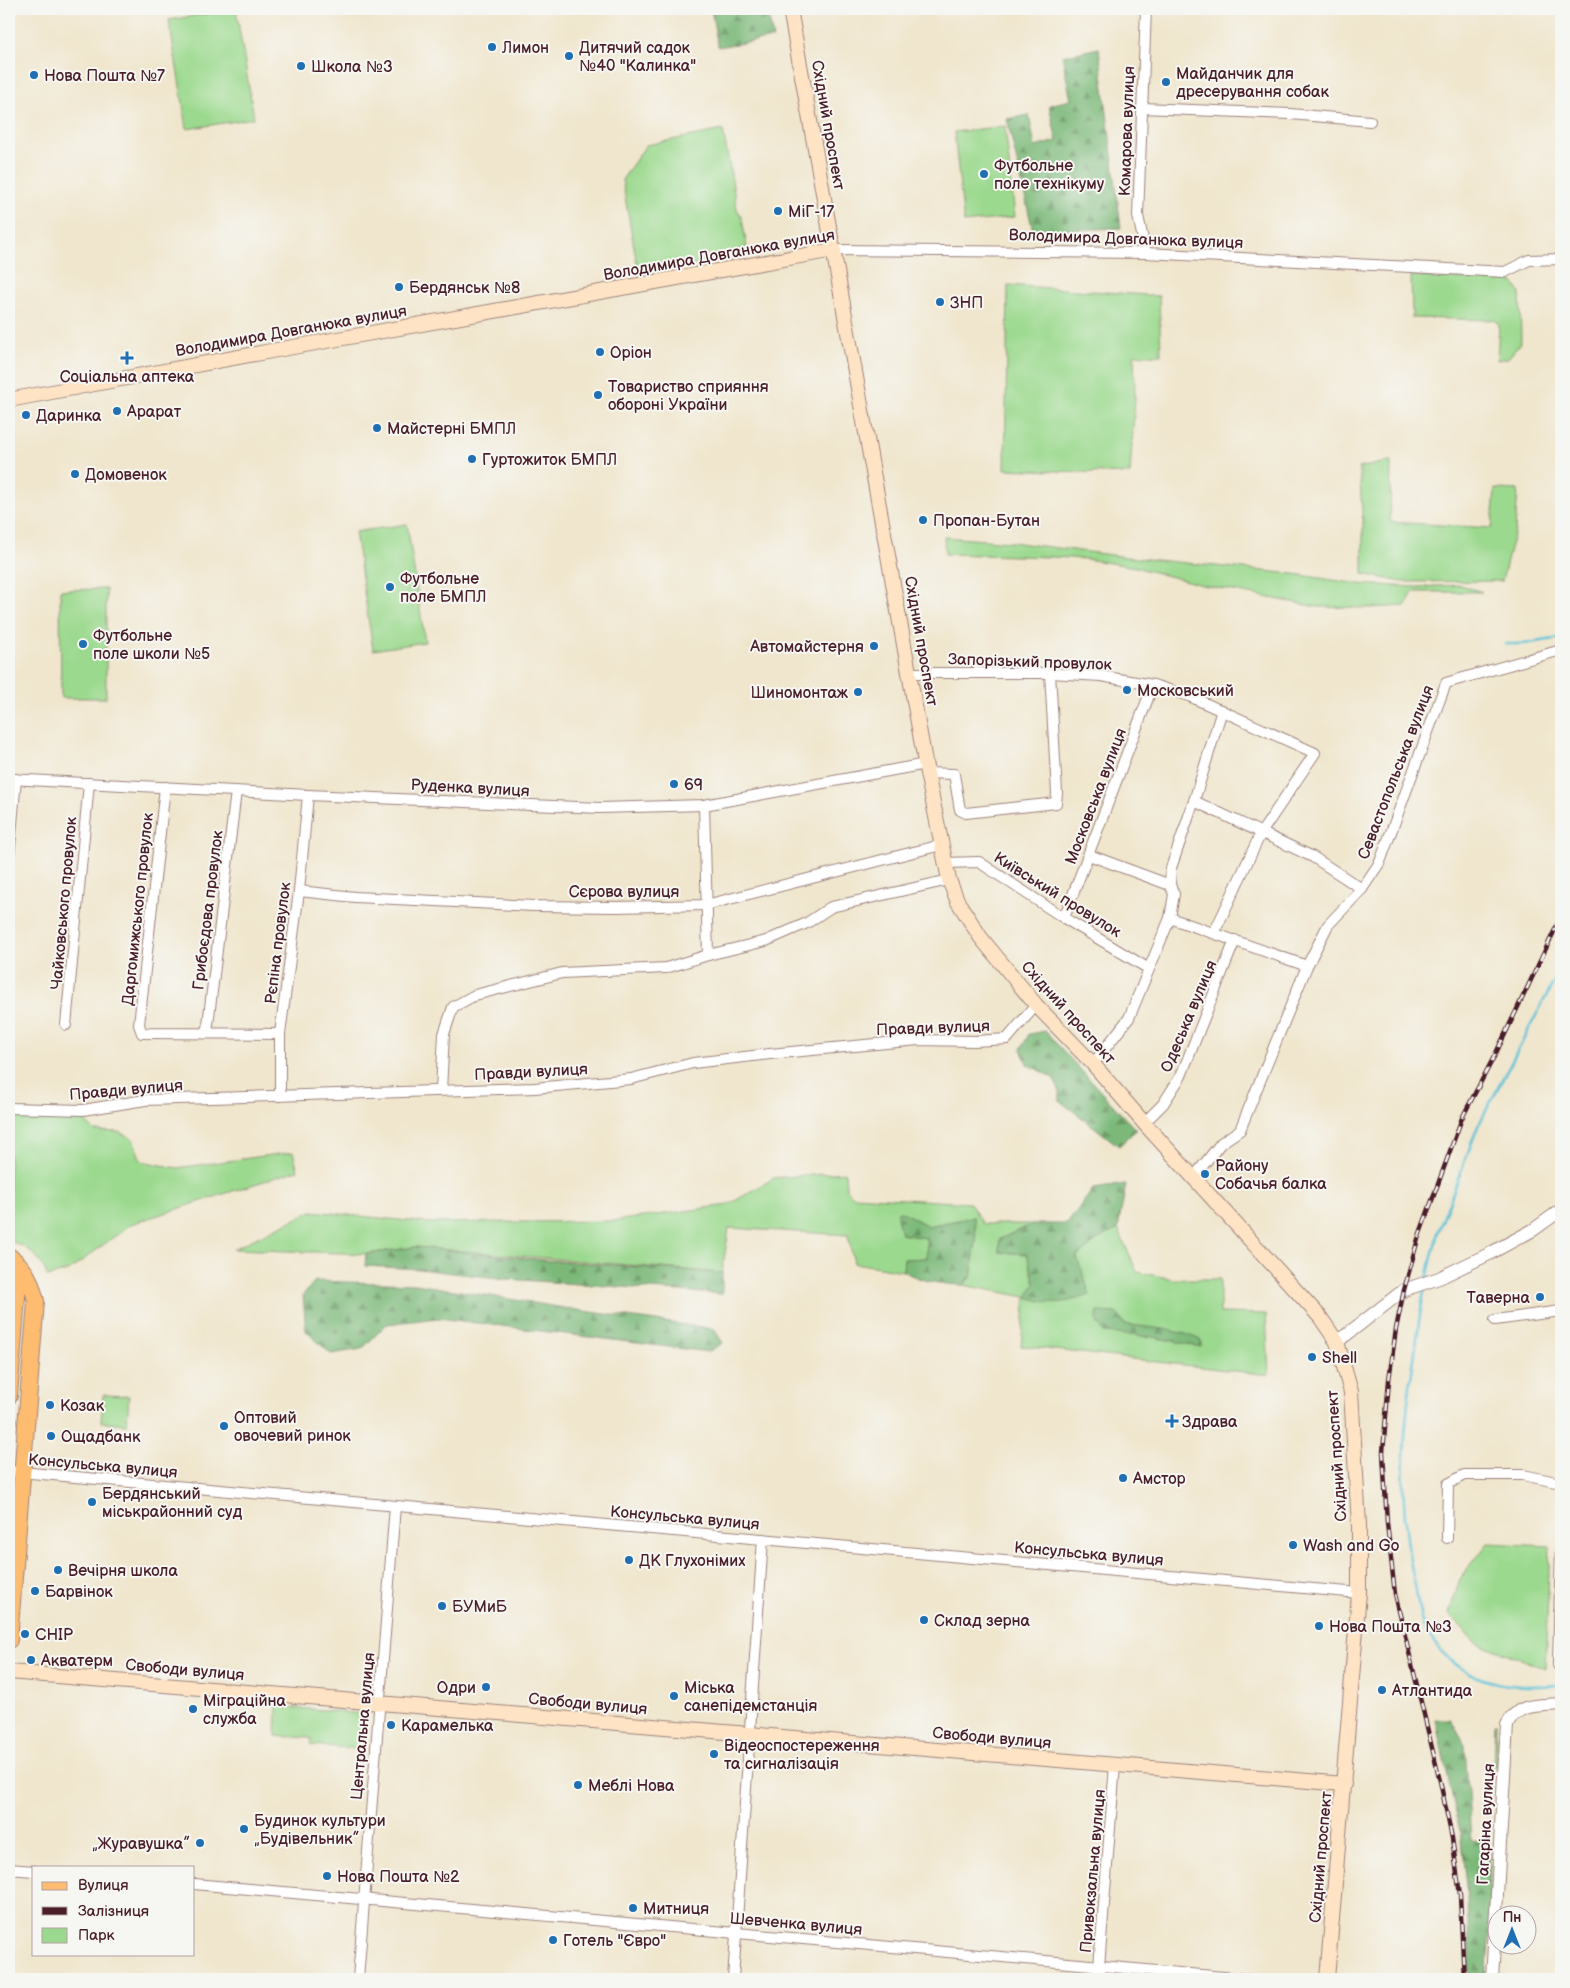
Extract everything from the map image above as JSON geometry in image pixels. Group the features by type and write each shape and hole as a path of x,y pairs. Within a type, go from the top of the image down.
{"main road":[{"name":"Східний проспект","path":"790,9 941,845 949,880 958,902 981,938 1036,1005 1093,1064 1320,1318 1337,1342 1351,1392 1359,1524 1359,1593 1327,1979"},
{"name":"Володимира Довганюка вулиця","path":"9,400 279,349 834,250"},
{"path":"9,1396 17,1297 17,1277 10,1256"},
{"path":"9,1640 16,1472 36,1301 30,1280 22,1266 10,1256"},
{"name":"Свободи вулиця","path":"9,1672 1344,1784"}],"street":[{"name":"Комарова вулиця","path":"1146,9 1138,216 1146,253"},
{"path":"1142,108 1290,114 1370,120"},
{"name":"Володимира Довганюка вулиця","path":"834,250 1146,253 1505,272 1529,260 1561,260"},
{"name":"Севастопольська вулиця","path":"1193,1178 1221,1143 1240,1130 1307,966 1328,925 1362,889 1380,862 1446,683 1561,650"},
{"name":"Запорізький провулок","path":"910,673 1050,673 1101,676 1153,685 1189,696 1315,753 1261,833"},
{"name":"Руденка вулиця","path":"12,779 600,808 704,805 927,768 954,774 960,810 966,813 1056,803 1050,673"},
{"name":"Московська вулиця","path":"1064,918 1153,685"},
{"path":"1093,1064 1129,1018 1170,918 1174,894 1170,885 1171,868 1194,802 1222,710"},
{"path":"9,857 12,779"},
{"name":"Чайковського провулок","path":"66,1025 89,783"},
{"name":"Даргомижського провулок","path":"165,787 139,1025 142,1033 207,1034"},
{"name":"Грибоєдова провулок","path":"207,1034 236,791"},
{"name":"Рєпіна провулок","path":"280,1096 280,1034 299,891 308,795"},
{"path":"1194,802 1313,857 1362,889"},
{"path":"704,805 708,955"},
{"path":"1214,933 1261,833"},
{"name":"Сєрова вулиця","path":"299,891 355,898 534,906 706,905 941,845"},
{"path":"1089,855 1170,885"},
{"name":"Київський провулок","path":"945,863 978,862 1064,918 1150,969"},
{"path":"441,1090 444,1034 451,1013 454,1007 475,995 562,973 666,968 708,955 766,941 807,923 831,907 949,880"},
{"path":"1170,918 1307,966"},
{"name":"Одеська вулиця","path":"1144,1123 1163,1104 1181,1076 1235,940"},
{"name":"Правди вулиця","path":"9,1108 77,1110 99,1109 145,1100 535,1088 600,1083 632,1079 693,1063 770,1054 918,1040 976,1041 1007,1039 1036,1005"},
{"path":"207,1034 280,1034"},
{"path":"1337,1342 1404,1290 1439,1278 1516,1239 1561,1210"},
{"path":"1495,1320 1561,1311"},
{"name":"Консульська вулиця","path":"16,1472 1359,1593"},
{"path":"1447,1538 1448,1484 1464,1475 1523,1476 1561,1483"},
{"name":"Центральна вулиця","path":"358,1979 395,1506"},
{"path":"733,1979 763,1539"},
{"path":"1561,1544 1558,1665 1561,1664"},
{"name":"Гагаріна вулиця","path":"1492,1979 1507,1725 1512,1715 1522,1708 1561,1704"},
{"name":"Привокзальна вулиця","path":"1098,1979 1116,1765"},
{"path":"9,1868 32,1871"},
{"name":"Шевченка вулиця","path":"195,1884 1246,1979"}],"green space":[{"path":"236,9 254,118 187,129 169,20"},
{"path":"711,9 767,9 773,38 718,47"},
{"path":"1099,48 1121,228 1033,231 1007,119 1029,115 1035,147 1057,141 1049,105 1071,100 1062,56"},
{"name":"Футбольне поле технікуму","path":"1005,126 1015,217 964,223 954,132"},
{"path":"723,130 737,209 742,218 747,248 730,251 731,259 639,275 622,180 646,145"},
{"path":"1411,276 1513,282 1520,293 1521,343 1508,358 1497,360 1499,324 1494,320 1412,318"},
{"path":"1008,285 1159,296 1161,355 1134,355 1135,397 1130,474 1005,469"},
{"path":"1391,461 1390,522 1492,528 1495,489 1518,490 1515,530 1502,581 1402,582 1363,574 1363,524 1359,468"},
{"name":"Футбольне поле БМПЛ","path":"407,524 425,642 373,650 355,532"},
{"path":"944,537 1011,542 1127,557 1294,574 1359,584 1417,587 1460,585 1482,592 1413,592 1406,606 1369,608 1317,607 1202,585 1135,567 1086,559 945,554"},
{"name":"Футбольне поле школи №5","path":"106,589 106,698 61,698 60,590"},
{"path":"1045,1031 1136,1130 1119,1146 1060,1101 1060,1092 1053,1078 1027,1064 1021,1049 1029,1034"},
{"path":"9,1112 79,1115 95,1131 119,1132 133,1139 141,1161 177,1168 293,1152 298,1170 131,1224 70,1270 48,1277 33,1254 9,1241"},
{"path":"845,1172 846,1189 853,1196 970,1203 983,1224 1033,1224 1000,1239 999,1252 1027,1254 1035,1283 1077,1257 1098,1239 1118,1229 1137,1272 1174,1279 1220,1279 1220,1313 1266,1314 1269,1375 1021,1346 1026,1297 963,1285 971,1278 976,1240 974,1217 928,1226 904,1213 901,1234 926,1238 927,1258 904,1259 903,1271 854,1263 848,1235 729,1228 722,1273 416,1247 366,1254 233,1249 312,1211 428,1223 614,1221 728,1205 774,1178"},
{"path":"1126,1184 1118,1229 1098,1239 1077,1257 1090,1295 1058,1302 1044,1302 1027,1297 1035,1283 1027,1254 999,1252 1000,1239 1033,1224 1067,1224 1093,1189"},
{"path":"898,1211 928,1226 974,1217 976,1240 971,1278 963,1285 947,1284 925,1280 903,1271 904,1259 927,1258 926,1238 901,1234 897,1217"},
{"path":"416,1247 543,1260 722,1273 722,1294 506,1279 418,1269 365,1266 366,1254"},
{"path":"315,1281 416,1284 577,1310 714,1329 723,1343 708,1352 438,1318 387,1324 362,1349 331,1354 306,1331 303,1295"},
{"path":"1098,1312 1117,1313 1124,1324 1186,1334 1201,1340 1201,1347 1153,1337 1104,1333 1096,1320"},
{"path":"103,1395 129,1396 127,1424 101,1422"},
{"path":"1488,1543 1550,1546 1545,1668 1475,1642 1449,1614 1460,1579"},
{"path":"277,1706 367,1714 365,1749 311,1745 311,1738 276,1736"},
{"path":"1435,1719 1451,1719 1465,1744 1471,1841 1490,1842 1490,1906 1488,1906 1486,1979 1470,1979 1467,1895 1460,1831"},
{"path":"1496,1722 1496,1765 1495,1767 1493,1765"}],"waterway":[{"path":"1506,644 1523,644 1561,638"},
{"path":"1427,1278 1438,1232 1478,1126 1561,968"},
{"path":"1425,1288 1407,1412 1403,1471 1406,1530 1422,1623 1428,1634 1442,1651 1470,1674 1484,1680 1514,1685 1561,1685"}],"railway":[{"path":"1464,1979 1460,1895 1452,1838 1395,1594 1387,1523 1383,1452 1389,1380 1404,1290 1418,1239 1462,1118 1496,1053 1561,917"}],"place":[{"name":"Лимон","path":"492,47"},
{"name":"Дитячий садок №40 \"Калинка\"","path":"569,56"},
{"name":"Школа №3","path":"301,66"},
{"name":"Нова Пошта №7","path":"34,75"},
{"name":"Майданчик для дресерування собак","path":"1166,82"},
{"name":"Футбольне поле технікуму","path":"984,174"},
{"name":"МіГ-17","path":"778,211"},
{"name":"Бердянськ №8","path":"399,287"},
{"name":"ЗНП","path":"940,302"},
{"name":"Оріон","path":"600,352"},
{"name":"Соціальна аптека","path":"127,358"},
{"name":"Товариство сприяння обороні України","path":"598,395"},
{"name":"Арарат","path":"117,411"},
{"name":"Даринка","path":"26,415"},
{"name":"Майстерні БМПЛ","path":"377,428"},
{"name":"Гуртожиток БМПЛ","path":"472,459"},
{"name":"Домовенок","path":"75,474"},
{"name":"Пропан-Бутан","path":"923,520"},
{"name":"Футбольне поле БМПЛ","path":"390,587"},
{"name":"Футбольне поле школи №5","path":"83,644"},
{"name":"Автомайстерня","path":"874,646"},
{"name":"Московський","path":"1127,690"},
{"name":"Шиномонтаж","path":"858,692"},
{"name":"69","path":"674,784"},
{"name":"Району Собачья балка","path":"1205,1174"},
{"name":"Таверна","path":"1540,1297"},
{"name":"Shell","path":"1312,1357"},
{"name":"Козак","path":"50,1405"},
{"name":"Здрава","path":"1172,1421"},
{"name":"Оптовий овочевий ринок","path":"224,1426"},
{"name":"Ощадбанк","path":"51,1436"},
{"name":"Амстор","path":"1123,1478"},
{"name":"Бердянський міськрайонний суд","path":"92,1502"},
{"name":"Wash and Go","path":"1293,1545"},
{"name":"ДК Глухонімих","path":"629,1560"},
{"name":"Вечірня школа","path":"58,1570"},
{"name":"Барвінок","path":"35,1591"},
{"name":"БУМиБ","path":"442,1606"},
{"name":"Склад зерна","path":"924,1620"},
{"name":"Нова Пошта №3","path":"1319,1626"},
{"name":"CHIP","path":"25,1634"},
{"name":"Акватерм","path":"31,1660"},
{"name":"Одри","path":"486,1687"},
{"name":"Атлантида","path":"1382,1690"},
{"name":"Міська санепідемстанція","path":"674,1696"},
{"name":"Міграційна служба","path":"193,1709"},
{"name":"Карамелька","path":"391,1725"},
{"name":"Відеоспостереження та сигналізація","path":"714,1754"},
{"name":"Меблі Нова","path":"578,1785"},
{"name":"Будинок культури „Будівельник”","path":"244,1829"},
{"name":"„Журавушка”","path":"200,1843"},
{"name":"Нова Пошта №2","path":"327,1876"},
{"name":"Митниця","path":"633,1908"},
{"name":"Готель \"Євро\"","path":"553,1940"}]}
